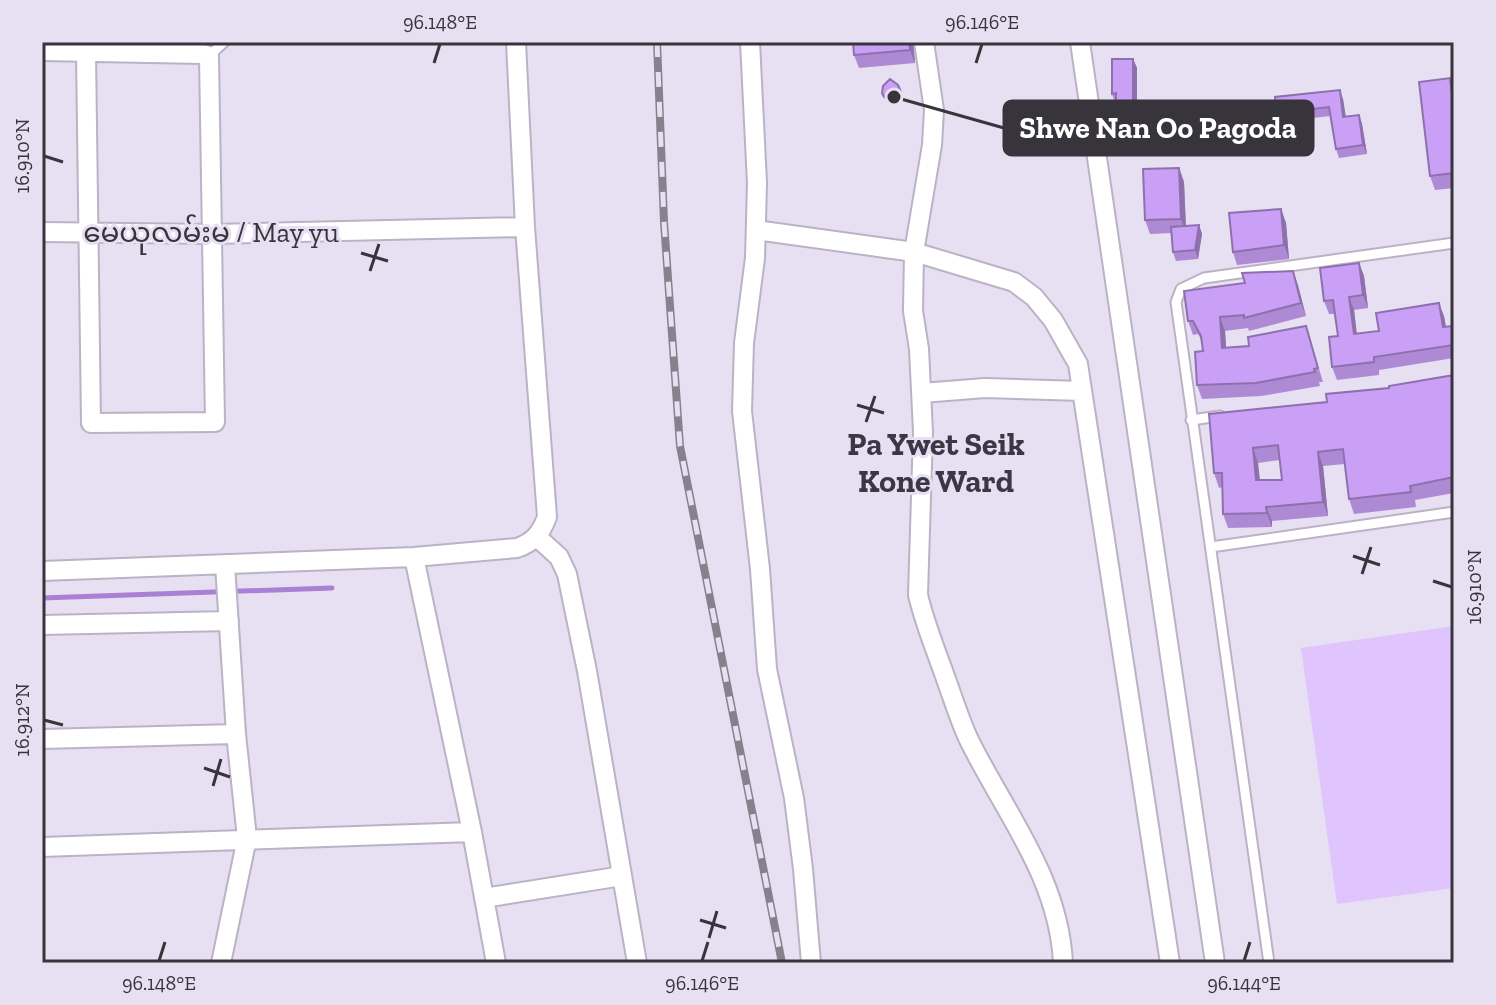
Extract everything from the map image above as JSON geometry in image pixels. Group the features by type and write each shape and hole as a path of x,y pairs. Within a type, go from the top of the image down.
{"street":[{"path":"42,571 225,568 414,557 517,548 537,537 547,517 525,227 516,42"},
{"path":"750,42 757,183 756,230 744,343 742,411 760,569 767,669 794,798 811,963"},
{"path":"924,42 934,110 932,145 914,252 913,311 922,393 922,524 918,595 924,622 968,737 1037,863 1062,938 1063,963"},
{"path":"1080,42 1215,963"},
{"path":"42,51 203,54 209,56 215,422 91,423 86,52"},
{"name":"မေယုလမ်းမ / May yu","path":"42,232 213,234 525,227"},
{"path":"756,230 914,252 1014,282 1053,320 1067,341 1078,364 1170,963"},
{"path":"922,393 985,388 1082,391"},
{"path":"537,537 559,557 567,574 637,963"},
{"path":"414,557 472,832 496,963"},
{"path":"221,963 247,838 236,734 225,568"},
{"path":"42,625 228,612"},
{"path":"42,739 236,734"},
{"path":"42,847 472,832"},
{"path":"484,898 622,876"}],"lane":[{"path":"209,56 224,42"},
{"path":"1269,963 1176,302 1181,289 1204,278 1454,243"},
{"path":"1191,420 1238,413"},
{"path":"1211,547 1454,512"}],"shaded area":[{"path":"1454,626 1454,888 1337,904 1301,648"}],"building":[{"path":"853,42 909,42 910,50 854,55"},
{"path":"1112,59 1133,59 1133,109 1138,109 1138,144 1116,143"},
{"path":"1450,78 1454,112 1454,173 1430,176 1419,82"},
{"path":"890,79 901,92 892,100 882,93 883,86"},
{"path":"1340,90 1343,117 1359,115 1363,145 1336,149 1329,107 1277,113 1275,97"},
{"path":"1179,168 1181,219 1145,220 1143,169"},
{"path":"1281,209 1284,245 1233,252 1229,213"},
{"path":"1199,225 1195,250 1173,252 1171,227"},
{"path":"1359,263 1363,295 1349,297 1354,334 1379,331 1376,313 1439,303 1443,327 1454,326 1454,345 1374,357 1374,362 1332,367 1329,337 1338,336 1333,300 1324,301 1320,268"},
{"path":"1293,271 1301,303 1244,318 1244,315 1220,317 1222,348 1249,346 1248,337 1306,326 1318,368 1314,369 1315,372 1256,383 1197,385 1195,352 1203,351 1201,336 1193,321 1188,321 1184,291 1245,283 1242,273"},
{"path":"1454,375 1454,477 1410,486 1411,492 1349,499 1343,449 1318,452 1323,502 1266,507 1267,513 1223,514 1222,473 1214,473 1209,414 1327,402 1326,394","holes":["1278,445 1282,480 1256,480 1253,448"]}],"waterway":[{"path":"42,598 332,588"}],"railway":[{"path":"657,42 664,222 680,446 782,963"}],"place":[{"name":"Shwe Nan Oo Pagoda","path":"894,97"}],"district":[{"name":"Pa Ywet Seik Kone Ward","path":"936,462"}]}
